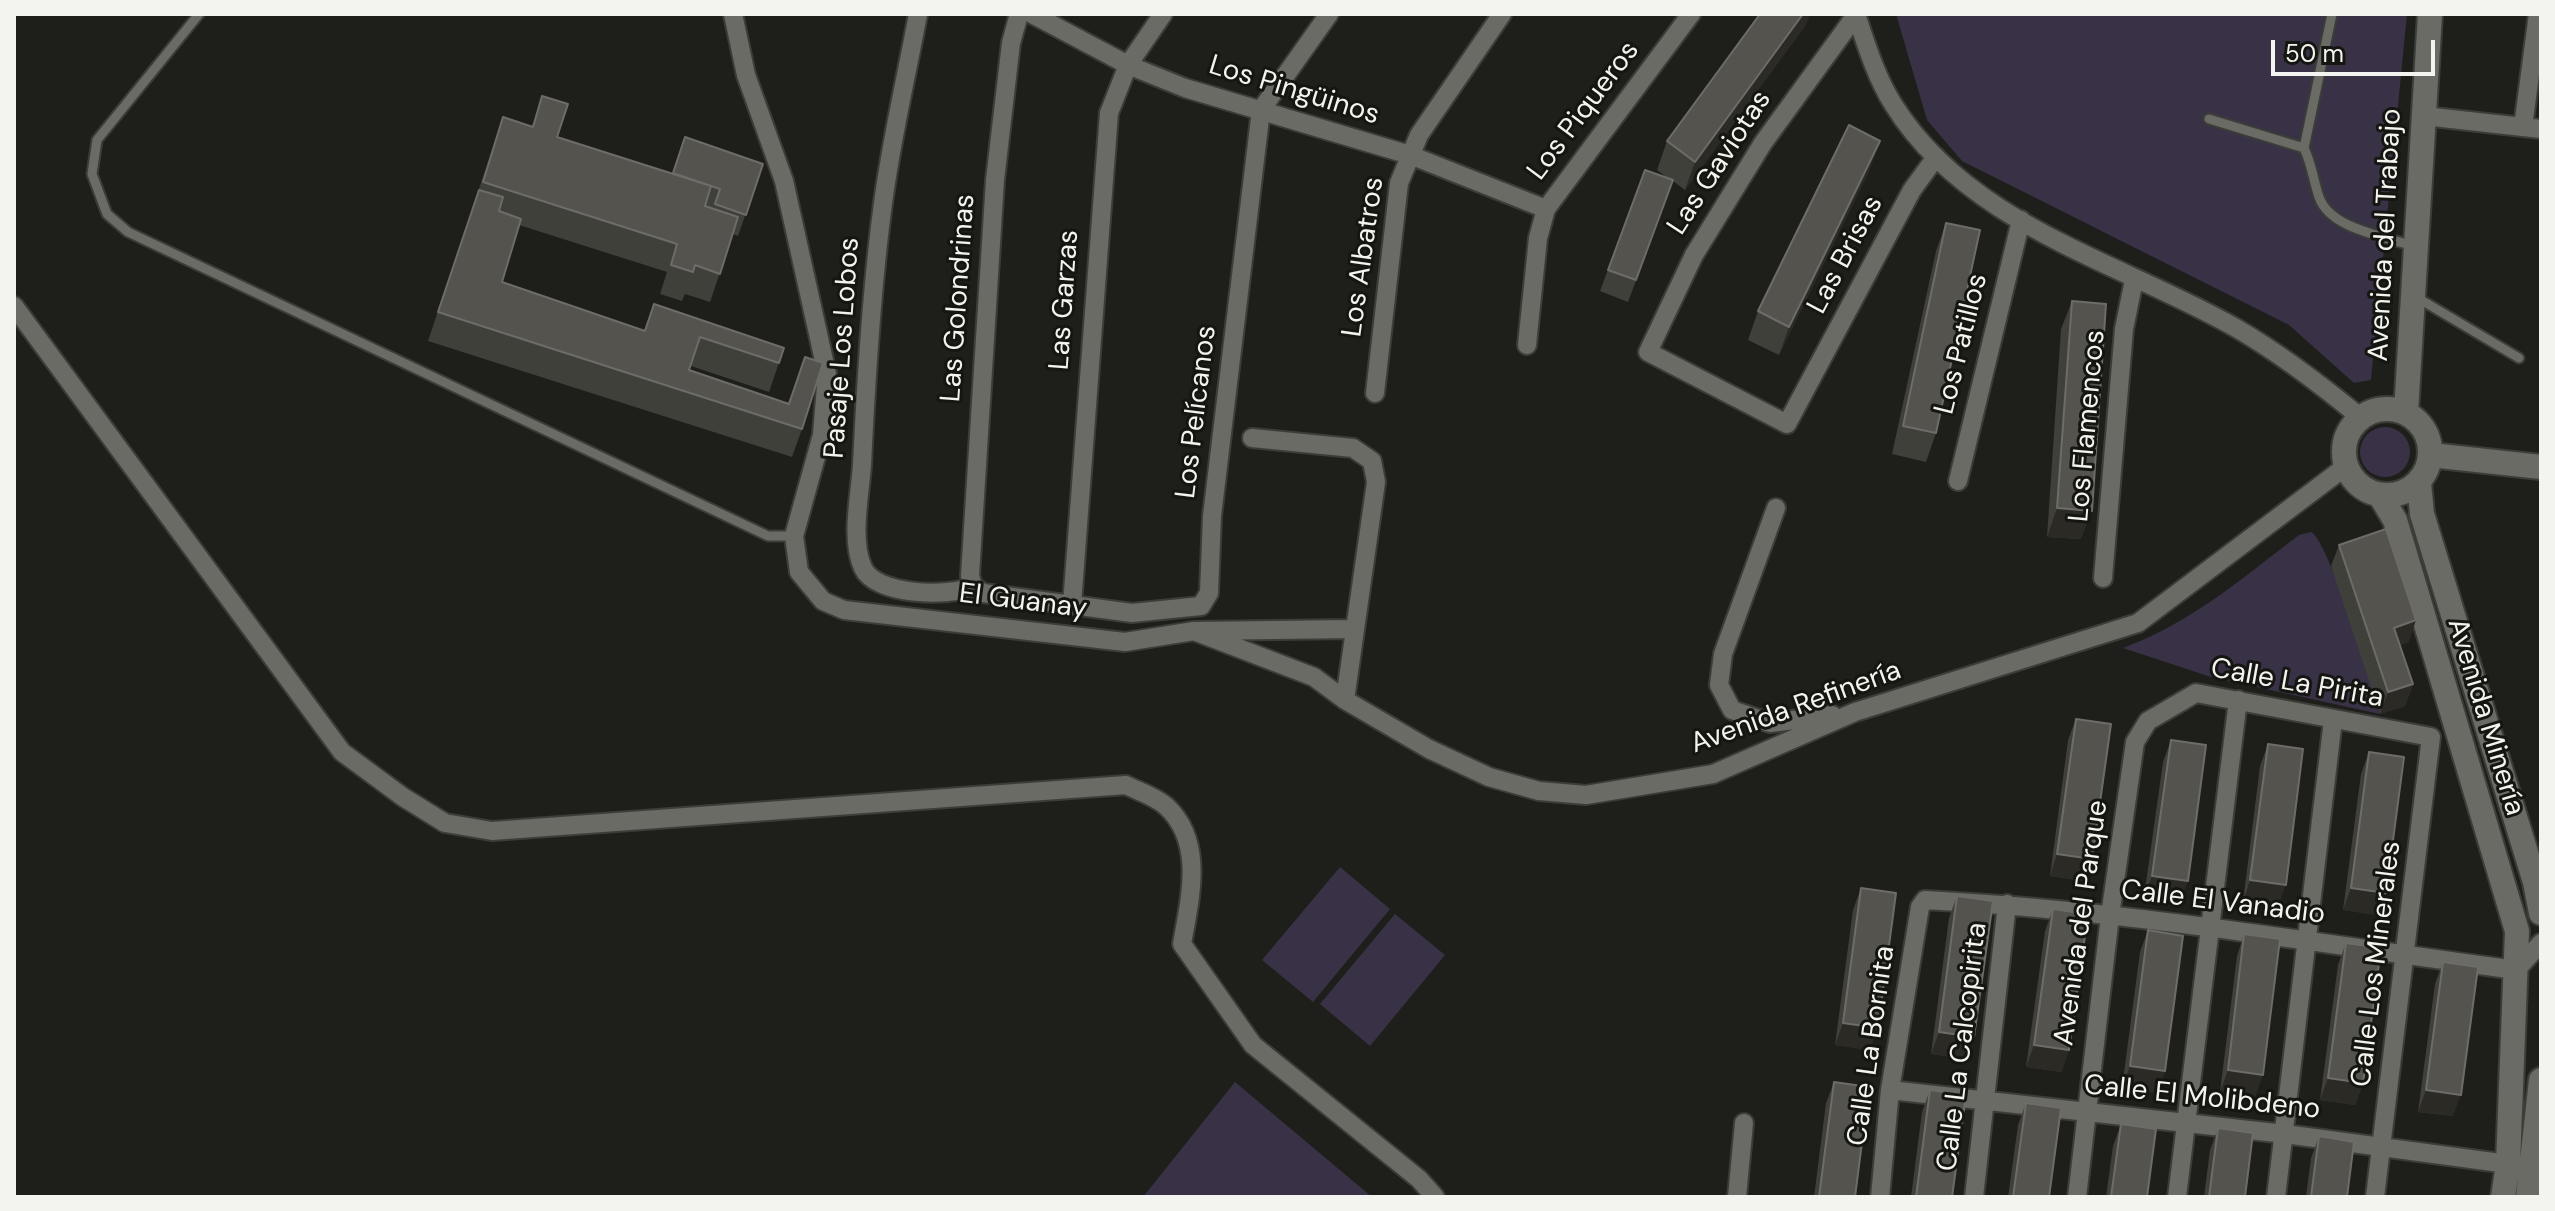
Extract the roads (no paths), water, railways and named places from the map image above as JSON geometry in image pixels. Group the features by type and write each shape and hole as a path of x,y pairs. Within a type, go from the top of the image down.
{"main road":[{"name":"Avenida del Trabajo","path":"2406,412 2430,14"},
{"path":"2382,408 2406,412 2425,430 2431,455 2419,483 2395,496 2381,497 2359,487 2345,467 2343,445 2360,417 2382,408"},
{"path":"2431,455 2541,467"},
{"name":"Avenida Minería","path":"2419,483 2422,514 2535,882 2541,913"},
{"name":"Avenida Minería","path":"2381,497 2395,520 2517,931 2508,1164 2503,1197"},
{"path":"2533,1186 2541,1080"}],"street":[{"path":"733,14 746,75 784,181 827,374 822,435 794,536"},
{"name":"Pasaje Los Lobos","path":"918,14 882,210 865,399 858,538 861,565 870,580 883,588 959,593 973,586"},
{"name":"Las Golondrinas","path":"973,586 970,576 995,180 1011,43 1019,14"},
{"name":"Los Pingüinos","path":"1032,14 1128,65 1185,88 1410,155 1546,209"},
{"name":"Las Garzas","path":"1072,605 1109,113 1128,65 1163,14"},
{"name":"Los Pelícanos","path":"973,586 983,593 1132,613 1201,606 1209,593 1212,516 1261,110 1329,14"},
{"name":"Los Albatros","path":"1375,393 1399,183 1419,135 1502,14"},
{"name":"Los Piqueros","path":"1527,345 1538,238 1546,209 1691,14"},
{"path":"1856,14 1893,105 1936,157 1965,183 2021,220 2134,280 2233,327 2299,367 2360,417"},
{"name":"Las Gaviotas","path":"1648,352 1694,255 1763,143 1856,14"},
{"path":"2424,116 2532,128 2538,14"},
{"name":"Las Brisas","path":"1648,352 1787,424 1912,190 1936,157"},
{"name":"Los Patillos","path":"1958,481 2021,220"},
{"name":"Los Flamencos","path":"2103,578 2124,329 2134,280"},
{"path":"14,306 342,752 403,797 445,823 492,831 1126,785 1165,805 1187,837 1193,881 1182,944 1253,1045 1419,1179 1435,1197"},
{"path":"1252,438 1353,448 1372,461 1376,482 1345,700"},
{"name":"Avenida Refinería","path":"1194,631 1314,677 1345,700 1429,749 1489,777 1539,791 1586,795 1713,774 1855,712 2138,623 2345,467"},
{"path":"1776,508 1723,654 1719,685 1732,710 1770,723 1855,712"},
{"name":"El Guanay","path":"794,536 799,572 823,601 844,610 1125,642 1194,631 1354,629"},
{"name":"Calle La Pirita","path":"2158,713 2196,693 2431,737"},
{"path":"2177,1197 2238,700"},
{"name":"Avenida del Parque","path":"2077,1197 2110,916 2135,742 2158,713"},
{"path":"2276,1197 2333,720"},
{"name":"Calle Los Minerales","path":"2375,1197 2407,956 2431,737"},
{"name":"Calle El Vanadio","path":"1923,903 1925,900 2007,904 2209,926 2516,970"},
{"name":"Calle La Bornita","path":"1880,1197 1890,1090 1923,903"},
{"name":"Calle La Calcopirita","path":"1974,1197 2007,904"},
{"path":"2516,970 2541,943"},
{"name":"Calle El Molibdeno","path":"1890,1090 2285,1134 2508,1164"},
{"path":"1737,1197 1744,1123"},
{"path":"2533,1186 2508,1164 2538,1145"}],"lane":[{"path":"199,14 97,140 92,174 107,214 128,232 768,536 794,536"},
{"path":"2332,14 2304,148 2316,173 2319,197 2330,215 2416,247"},
{"path":"2209,119 2304,148"},
{"path":"2413,295 2519,358"}]}
